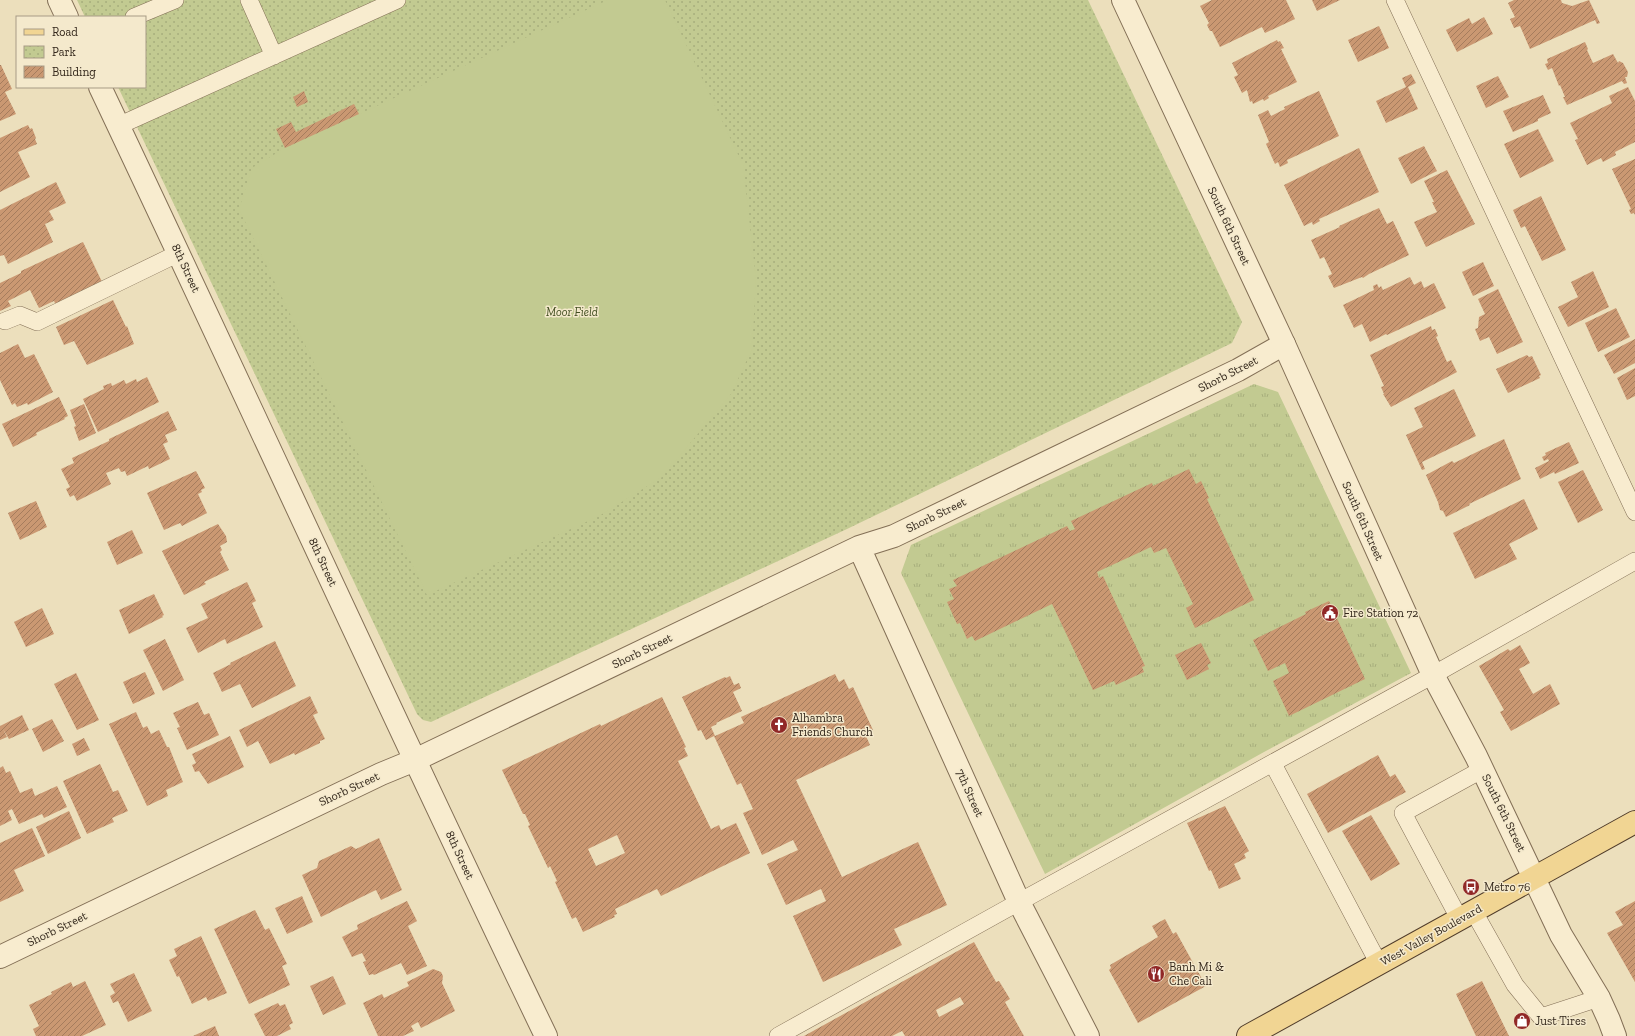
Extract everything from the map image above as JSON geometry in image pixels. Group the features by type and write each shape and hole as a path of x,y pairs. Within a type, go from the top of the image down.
{"main road":[{"name":"West Valley Boulevard","path":"1248,1036 1635,822"}],"street":[{"path":"58,0 66,16"},
{"name":"South 6th Street","path":"1122,0 1284,344 1433,675 1483,770 1561,934 1599,998 1615,1036"},
{"name":"8th Street","path":"100,88 546,1036"},
{"name":"Shorb Street","path":"0,957 374,777 415,760 859,547 894,536 1238,370 1284,344"},
{"name":"7th Street","path":"859,547 1019,902 1088,1036"}],"lane":[{"path":"136,16 175,0"},
{"path":"249,0 274,56"},
{"path":"118,126 397,0"},
{"path":"1395,0 1635,512"},
{"path":"5,321 20,315 37,322 179,253"},
{"path":"778,1036 1635,562"},
{"path":"1272,764 1379,964"},
{"path":"1483,770 1403,813 1467,916 1515,985 1541,1017 1599,998"}],"green space":[{"name":"Moor Field","path":"77,0 1088,0 1242,322 1232,343 847,529 431,722 423,720 417,714 118,88 146,88 146,16 85,16"},
{"path":"608,0 665,0 743,165 756,279 752,349 731,394 662,477 599,516 427,595 239,209 252,168 285,148"},
{"path":"1254,384 1278,392 1411,673 1264,752 1045,874 901,573 911,545"}],"building":[{"path":"1212,0 1286,0 1295,19 1265,33 1262,27 1220,47 1212,31 1210,31 1207,25 1209,23 1200,6"},
{"path":"1312,0 1340,0 1317,11"},
{"path":"1514,0 1561,0 1562,3 1572,6 1589,0 1600,23 1597,24 1595,20 1530,49 1520,26 1514,28 1510,19 1515,17 1508,3"},
{"path":"1484,17 1493,34 1457,52 1446,30 1469,18 1472,24"},
{"path":"1379,26 1389,48 1358,62 1348,40"},
{"path":"1277,40 1278,42 1280,41 1284,48 1281,49 1297,82 1268,96 1269,98 1264,101 1263,99 1253,104 1252,101 1250,102 1247,90 1242,93 1234,77 1238,75 1232,63"},
{"path":"1585,42 1593,63 1613,54 1618,63 1619,61 1623,63 1628,72 1627,77 1625,77 1627,83 1624,84 1622,81 1567,105 1552,68 1548,70 1545,64 1548,63 1547,59"},
{"path":"0,65 12,89 5,92 16,114 0,121"},
{"path":"1411,74 1416,83 1408,87 1418,109 1386,123 1376,101 1406,87 1402,78"},
{"path":"1498,76 1509,97 1486,108 1476,86"},
{"path":"1628,87 1635,101 1635,142 1615,152 1616,155 1603,162 1601,158 1587,165 1575,140 1578,139 1570,123 1612,103 1609,96"},
{"path":"304,91 308,102 297,107 293,97"},
{"path":"1319,91 1339,136 1287,160 1288,163 1280,167 1278,162 1275,164 1266,144 1269,142 1258,115 1268,110 1271,116 1285,109 1284,107"},
{"path":"1543,95 1551,113 1538,119 1538,121 1513,132 1503,111"},
{"path":"354,104 359,114 285,148 276,129 291,122 296,132"},
{"path":"28,125 30,129 32,128 37,144 18,152 30,177 0,192 0,138"},
{"path":"1538,129 1554,161 1520,178 1504,144"},
{"path":"1424,146 1437,171 1411,184 1398,158"},
{"path":"1359,148 1379,192 1319,219 1320,221 1313,225 1312,222 1304,226 1284,185"},
{"path":"1635,159 1635,215 1634,213 1631,214 1629,210 1631,209 1612,169"},
{"path":"1447,170 1475,224 1426,247 1414,222 1437,212 1424,181"},
{"path":"56,182 66,203 49,211 54,220 45,224 53,242 8,264 4,255 0,256 0,210"},
{"path":"1541,196 1566,250 1542,261 1525,226 1521,228 1513,210"},
{"path":"1379,208 1387,224 1393,221 1409,255 1363,278 1362,277 1334,288 1328,276 1332,274 1324,257 1320,259 1311,240"},
{"path":"83,242 104,286 58,309 54,301 39,308 30,290 8,301 11,306 0,311 0,283 21,273 21,271"},
{"path":"1483,262 1494,286 1473,296 1462,272"},
{"path":"1593,271 1609,307 1568,327 1558,307 1578,297 1571,282"},
{"path":"1410,277 1414,285 1421,281 1424,288 1434,283 1446,308 1370,342 1362,324 1354,328 1343,305 1374,290 1373,286 1377,284 1379,288 1381,286 1383,290"},
{"path":"1498,289 1523,342 1497,354 1489,337 1480,341 1475,329 1478,328 1479,317 1485,314 1478,299"},
{"path":"113,300 126,327 127,326 134,344 87,365 74,341 64,345 56,327"},
{"path":"1616,308 1630,337 1598,352 1585,323"},
{"path":"1431,326 1432,330 1435,329 1438,336 1436,337 1447,362 1451,360 1457,372 1391,407 1383,394 1381,387 1384,386 1370,355"},
{"path":"1635,339 1635,363 1614,374 1604,355"},
{"path":"18,344 25,358 34,354 53,392 28,405 27,403 17,407 15,403 12,405 0,380 0,353"},
{"path":"1527,355 1529,357 1532,356 1541,375 1539,376 1540,378 1508,393 1496,369"},
{"path":"1635,368 1635,396 1627,400 1617,378"},
{"path":"147,377 159,402 98,432 83,399 104,389 103,386 111,383 112,386 124,380 126,384 136,379 137,382"},
{"path":"1454,389 1476,436 1422,462 1425,469 1422,470 1406,435 1423,427 1414,408"},
{"path":"59,397 68,416 64,418 65,419 36,433 37,435 13,447 2,424"},
{"path":"84,404 96,433 79,441 74,427 76,426 70,410"},
{"path":"168,411 177,430 165,435 168,442 163,444 170,459 149,469 148,466 127,476 125,471 121,472 119,468 106,473 111,484 77,501 74,495 70,497 66,489 70,487 61,469 74,463 72,458"},
{"path":"1504,439 1521,479 1469,504 1470,505 1446,517 1443,511 1440,510 1426,475 1452,461 1454,463"},
{"path":"1569,442 1579,463 1540,479 1535,468 1549,461 1548,459 1544,461 1542,457 1546,455 1545,453"},
{"path":"1189,469 1196,484 1201,481 1209,498 1207,499 1254,600 1195,628 1186,608 1193,604 1166,548 1154,553 1151,547 1097,572 1099,578 1103,576 1145,666 1142,667 1144,672 1116,685 1114,681 1093,690 1052,604 975,641 972,636 967,639 960,623 957,624 947,602 954,599 949,589 957,586 953,580 1067,526 1070,531 1075,529 1071,521 1152,483 1153,486"},
{"path":"1583,470 1603,510 1578,523 1558,482"},
{"path":"196,471 205,488 198,494 207,513 182,526 180,523 164,530 147,493"},
{"path":"1524,499 1538,529 1509,544 1517,559 1475,579 1453,533"},
{"path":"36,501 47,527 20,540 8,513"},
{"path":"218,524 226,536 227,542 220,546 222,550 220,552 229,570 204,582 206,584 184,595 162,551"},
{"path":"132,530 143,553 117,565 107,542"},
{"path":"247,582 256,601 252,603 263,627 227,644 225,639 198,653 186,628 208,618 201,604"},
{"path":"154,594 164,615 162,616 163,617 129,634 119,610"},
{"path":"1329,601 1365,679 1289,716 1273,681 1289,673 1285,663 1268,671 1253,640"},
{"path":"42,608 54,634 26,647 14,622"},
{"path":"165,639 184,680 163,691 143,650"},
{"path":"275,641 296,686 252,708 240,684 222,692 213,673"},
{"path":"1201,643 1211,663 1207,665 1209,669 1187,680 1175,655"},
{"path":"1520,645 1530,663 1519,669 1533,694 1550,684 1560,704 1511,731 1500,712 1504,710 1479,666 1508,649 1510,651"},
{"path":"145,672 155,694 133,704 123,682"},
{"path":"76,673 99,720 77,730 54,684"},
{"path":"835,674 839,682 844,679 849,689 853,687 873,730 865,734 870,745 796,780 842,877 918,842 947,905 894,929 902,945 823,982 793,916 826,901 821,889 786,905 767,864 798,850 793,840 762,855 743,813 753,809 741,783 737,785 714,736 706,740 701,730 698,731 682,697 725,677 730,676 734,685 739,683 741,688 733,692 742,711 716,723 717,724 711,727 715,736 744,723 741,717"},
{"path":"310,696 318,713 313,715 325,739 295,755 294,753 270,764 258,741 247,747 239,730"},
{"path":"662,697 686,747 684,748 688,756 678,761 711,829 719,825 721,830 736,823 750,853 661,896 657,889 615,909 617,914 614,915 615,917 583,932 576,917 572,919 555,882 557,881 550,866 548,868 528,826 530,825 525,814 523,814 502,770 600,724 601,726","holes":["617,835 625,853 596,866 588,849"]},
{"path":"198,702 204,715 209,713 219,735 187,750 177,728 180,727 173,713"},
{"path":"136,712 143,728 147,726 151,734 159,730 167,747 169,747 183,782 166,790 168,796 147,806 109,724"},
{"path":"22,715 29,730 9,739 3,729 7,737 0,740 0,726"},
{"path":"52,719 64,741 43,752 32,729"},
{"path":"230,736 244,767 208,784 199,771 195,772 192,765 196,763 192,754"},
{"path":"84,738 90,750 77,756 72,744"},
{"path":"1378,755 1390,777 1395,774 1406,792 1328,833 1307,794"},
{"path":"100,764 113,792 118,790 128,811 112,818 114,822 87,834 63,781"},
{"path":"3,766 6,773 10,771 20,793 32,788 35,796 57,786 67,807 44,818 42,814 19,824 12,809 8,811 12,820 0,826 0,768"},
{"path":"1225,806 1249,851 1244,854 1246,858 1234,864 1241,879 1219,889 1187,823"},
{"path":"69,811 81,838 48,854 36,827"},
{"path":"1371,815 1400,864 1371,881 1342,831"},
{"path":"32,828 45,856 14,870 24,891 0,902 0,843"},
{"path":"379,838 402,890 381,900 376,890 321,917 302,875 317,868 319,861 351,846 356,849"},
{"path":"302,896 313,922 287,934 275,908"},
{"path":"407,901 417,921 408,926 427,966 407,975 401,963 374,975 369,975 363,962 366,961 362,953 352,957 342,937 358,929 357,925"},
{"path":"1635,901 1635,982 1607,933 1623,925 1615,912"},
{"path":"255,910 265,930 269,928 287,964 282,966 290,985 249,1004 214,929"},
{"path":"1165,919 1173,934 1176,932 1206,986 1138,1023 1109,970 1111,968 1110,965 1158,937 1152,926"},
{"path":"201,936 227,993 208,1001 206,997 192,1004 179,976 177,977 169,960 177,956 174,949"},
{"path":"974,942 996,982 999,981 1010,999 1005,1002 1024,1036 905,1036 902,1031 892,1036 804,1036","holes":["960,997 964,1004 939,1017 936,1010"]},
{"path":"433,969 441,972 443,976 442,983 455,1011 421,1028 418,1022 411,1026 414,1031 403,1036 378,1036 363,1003 382,994 384,998 409,986 407,982"},
{"path":"134,973 152,1011 128,1022 118,1001 113,1003 110,996 115,993 110,984"},
{"path":"333,976 346,1004 323,1015 310,986"},
{"path":"85,981 106,1025 82,1036 36,1036 33,1029 39,1026 29,1005 52,994 51,992 71,982 73,987"},
{"path":"1482,981 1509,1036 1476,1036 1456,994"},
{"path":"278,1003 280,1006 285,1004 293,1023 289,1025 291,1029 277,1036 265,1036 254,1014"},
{"path":"215,1026 219,1036 193,1036"}],"place":[{"name":"Fire Station 72","path":"1330,613"},
{"name":"Alhambra Friends Church","path":"779,725"},
{"name":"Metro 76","path":"1471,887"},
{"name":"Banh Mi & Che Cali","path":"1156,974"},
{"name":"Just Tires","path":"1522,1021"}]}
